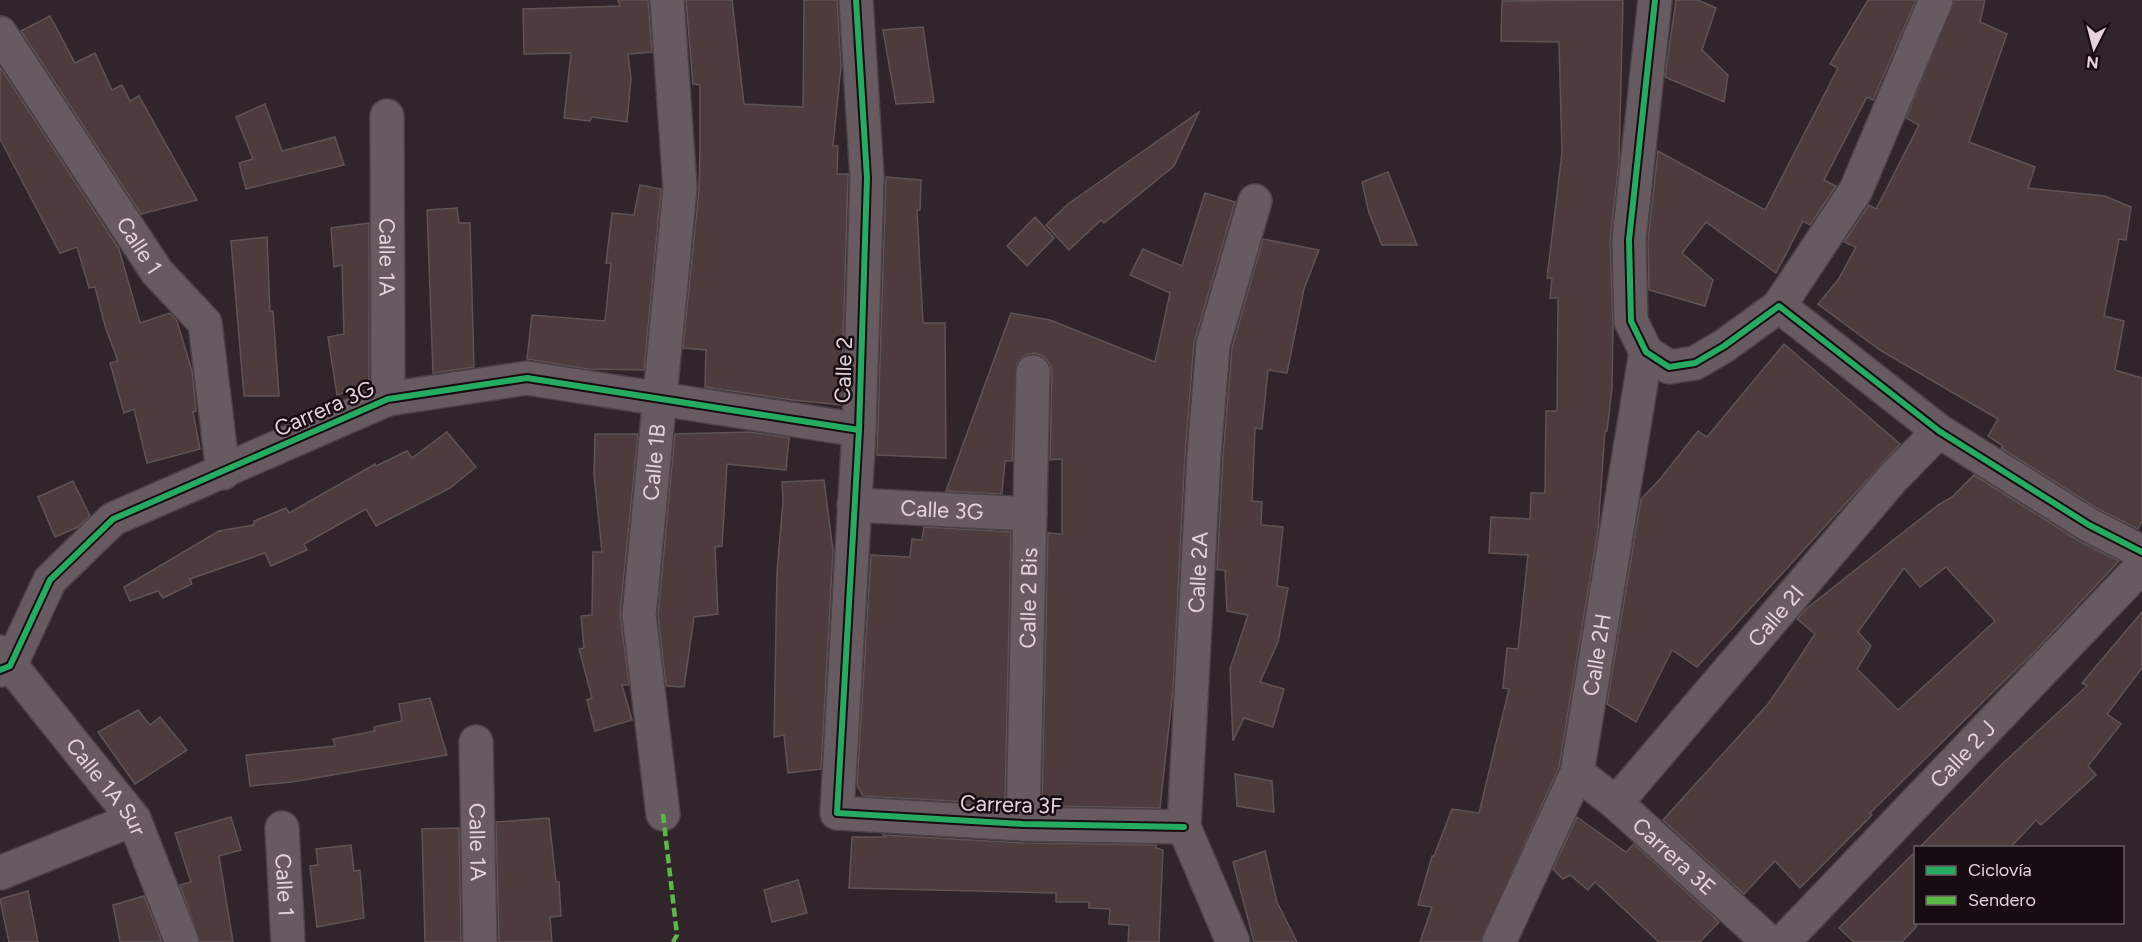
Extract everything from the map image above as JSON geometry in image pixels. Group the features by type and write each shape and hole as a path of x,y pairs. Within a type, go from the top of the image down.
{"street":[{"name":"Calle 1B","path":"663,814 639,615 680,188 667,0"},
{"name":"Calle 2","path":"837,813 859,430 867,178 856,0"},
{"path":"1655,0 1629,240 1631,321 1646,352 1669,367 1695,363 1724,346 1779,306 1856,190 1936,0"},
{"name":"Calle 1","path":"0,33 157,272 205,323 223,473"},
{"name":"Calle 1A","path":"387,116 388,399"},
{"name":"Calle 2A","path":"1233,942 1184,827 1204,454 1213,345 1255,201"},
{"path":"1779,306 1939,431 2089,525 2142,552"},
{"name":"Calle 2H","path":"1499,942 1577,773 1646,352"},
{"name":"Calle 2 Bis","path":"1023,824 1033,372"},
{"name":"Carrera 3G","path":"3,663 50,580 113,519 223,473 388,399 527,378 859,430"},
{"name":"Calle 2I","path":"1616,803 1892,479 1939,431"},
{"name":"Calle 3G","path":"854,505 1030,514"},
{"name":"Calle 2 J","path":"1783,942 2142,566"},
{"name":"Calle 1A Sur","path":"3,663 134,819 182,942"},
{"name":"Calle 1A","path":"476,742 480,942"},
{"name":"Carrera 3E","path":"1577,773 1616,803 1769,942"},
{"name":"Carrera 3F","path":"837,813 1023,824 1184,827"},
{"path":"0,873 134,819"},
{"name":"Calle 1","path":"282,828 288,942"}],"building":[{"path":"618,0 648,0 652,52 628,54 631,78 627,122 592,117 590,121 564,118 571,53 524,54 523,9 620,6"},
{"path":"686,0 732,0 744,104 803,107 804,0 837,0 841,66 833,146 838,146 837,174 848,174 841,405 705,387 706,350 683,348 699,190 700,148 700,85 693,84"},
{"path":"1623,0 1619,161 1610,240 1613,326 1612,388 1607,431 1605,431 1598,530 1559,767 1481,942 1420,942 1432,907 1418,905 1432,856 1434,856 1452,809 1479,813 1509,689 1503,688 1507,648 1518,649 1528,555 1489,553 1491,517 1530,519 1531,493 1545,493 1546,411 1557,411 1558,298 1550,298 1552,278 1547,278 1562,153 1559,42 1501,41 1502,1"},
{"path":"1676,0 1698,0 1716,8 1702,50 1728,75 1724,102 1665,77"},
{"path":"1868,0 1916,0 1873,100 1867,97 1824,180 1836,186 1810,225 1803,221 1776,273 1706,222 1682,253 1713,280 1705,306 1649,290 1648,241 1658,151 1765,210 1838,68 1830,64"},
{"path":"1954,0 1985,0 1980,22 2007,34 1969,142 2035,167 2028,188 2105,196 2131,207 2126,240 2119,239 2104,316 2124,321 2115,370 2142,378 2142,521 2138,529 2098,509 2001,448 2003,446 1988,436 1998,419 1880,350 1818,304 1838,280 1856,247 1844,242 1869,205 1876,209 1919,125 1906,118"},
{"path":"50,16 75,63 95,53 112,90 122,85 130,101 139,96 197,200 141,214 21,31"},
{"path":"923,27 934,102 896,104 883,30"},
{"path":"0,67 119,249 140,323 170,313 177,321 192,371 196,411 193,412 200,449 147,463 134,409 124,413 110,363 118,361 105,326 95,287 89,288 77,247 60,253 0,139"},
{"path":"265,104 282,151 335,137 344,165 246,189 239,163 253,159 236,117"},
{"path":"1199,112 1174,166 1104,223 1101,220 1069,250 1046,225 1068,204"},
{"path":"1388,172 1417,245 1382,245 1369,213 1362,182"},
{"path":"886,177 921,180 920,210 917,210 923,323 945,323 946,458 877,455"},
{"path":"640,185 661,189 644,370 588,369 527,359 532,315 605,321 611,263 606,263 612,213 634,215"},
{"path":"1205,193 1235,202 1194,343 1185,454 1173,689 1160,808 1042,806 1048,533 1062,534 1062,459 1050,460 1052,372 1050,364 1043,356 1034,353 1025,355 1017,363 1012,461 1005,461 1002,494 946,491 1011,313 1050,320 1155,362 1170,293 1130,275 1143,249 1182,266"},
{"path":"457,208 459,223 470,223 474,367 433,373 427,210"},
{"path":"1035,217 1054,238 1027,266 1007,246"},
{"path":"369,223 369,384 337,395 328,337 344,334 342,265 334,267 331,228"},
{"path":"267,237 270,311 273,311 279,396 244,396 231,241"},
{"path":"1263,239 1319,250 1304,289 1287,373 1268,370 1262,429 1255,428 1252,501 1262,502 1261,525 1283,527 1277,586 1288,588 1278,642 1260,682 1284,689 1273,727 1244,718 1233,741 1230,669 1248,615 1227,611 1225,570 1217,570 1223,456 1232,348"},
{"path":"1784,344 1900,444 1697,667 1672,650 1636,722 1607,704 1641,499 1661,478 1698,431 1707,437"},
{"path":"447,432 476,467 450,488 376,526 366,509 304,544 307,550 271,566 265,553 190,579 192,584 163,598 158,591 130,601 124,587 219,531 254,525 254,521 286,508 289,513 375,464 376,466 407,451 412,458"},
{"path":"750,432 789,438 786,470 727,464 722,546 715,547 718,614 694,617 684,687 666,686 658,615 675,434"},
{"path":"595,434 638,434 620,613 629,685 622,685 632,720 595,731 587,700 592,698 579,649 584,648 581,616 592,615 593,552 602,552 594,474"},
{"path":"1974,475 2079,541 2119,561 2035,651 1870,813 1872,815 1800,888 1775,861 1744,894 1663,820 1768,704 1792,669 1815,634 1797,619 1807,608 1938,505 1952,497","holes":["1946,567 1995,621 1898,710 1857,669 1871,646 1858,632 1904,568 1920,587"]},
{"path":"824,480 833,551 821,769 788,773 784,735 774,737 777,572 783,501 782,482"},
{"path":"73,481 90,516 78,527 55,537 38,497"},
{"path":"924,527 1011,532 1005,804 863,796 857,785 871,555 910,557 912,539 922,540"},
{"path":"2142,612 2142,668 2107,714 2121,724 2088,766 2096,775 2041,825 2036,820 2012,846 1921,846 2001,765 2087,686 2082,683"},
{"path":"430,698 447,755 292,782 250,786 246,755 335,746 333,739 375,731 374,727 402,721 399,704"},
{"path":"138,710 150,725 160,717 187,750 135,784 98,732"},
{"path":"1235,774 1272,781 1274,812 1237,806"},
{"path":"231,817 241,850 219,856 233,942 200,942 180,885 191,882 175,833"},
{"path":"1577,817 1626,852 1634,844 1719,922 1700,942 1659,942 1595,882 1588,890 1570,875 1563,879 1553,869"},
{"path":"549,818 556,882 559,882 561,916 550,917 552,942 499,942 496,822"},
{"path":"459,828 461,942 425,942 422,829"},
{"path":"883,835 1023,843 1156,845 1156,848 1163,850 1159,942 1128,942 1129,925 1109,924 1110,909 1089,908 1089,902 1056,902 1056,893 849,888 852,837 885,837"},
{"path":"351,845 354,871 360,870 364,918 317,927 310,866 318,865 316,849"},
{"path":"1265,851 1277,902 1297,942 1254,942 1233,862"},
{"path":"1914,853 1914,924 1916,927 1902,942 1854,942 1839,928"},
{"path":"798,880 807,913 772,922 764,890"},
{"path":"28,891 38,942 9,942 0,899"},
{"path":"144,896 162,942 120,942 113,905"}],"marked path":[{"path":"663,814 677,935 673,942"}],"cycle path":[{"path":"856,0 867,178 859,430 837,813 1023,824 1184,827"},
{"path":"1655,0 1629,240 1631,321 1646,352 1669,367 1695,363 1724,346 1779,306 1939,431 2089,525 2142,552"},
{"path":"0,670 10,666 50,580 113,519 388,399 527,378 859,430"}]}
